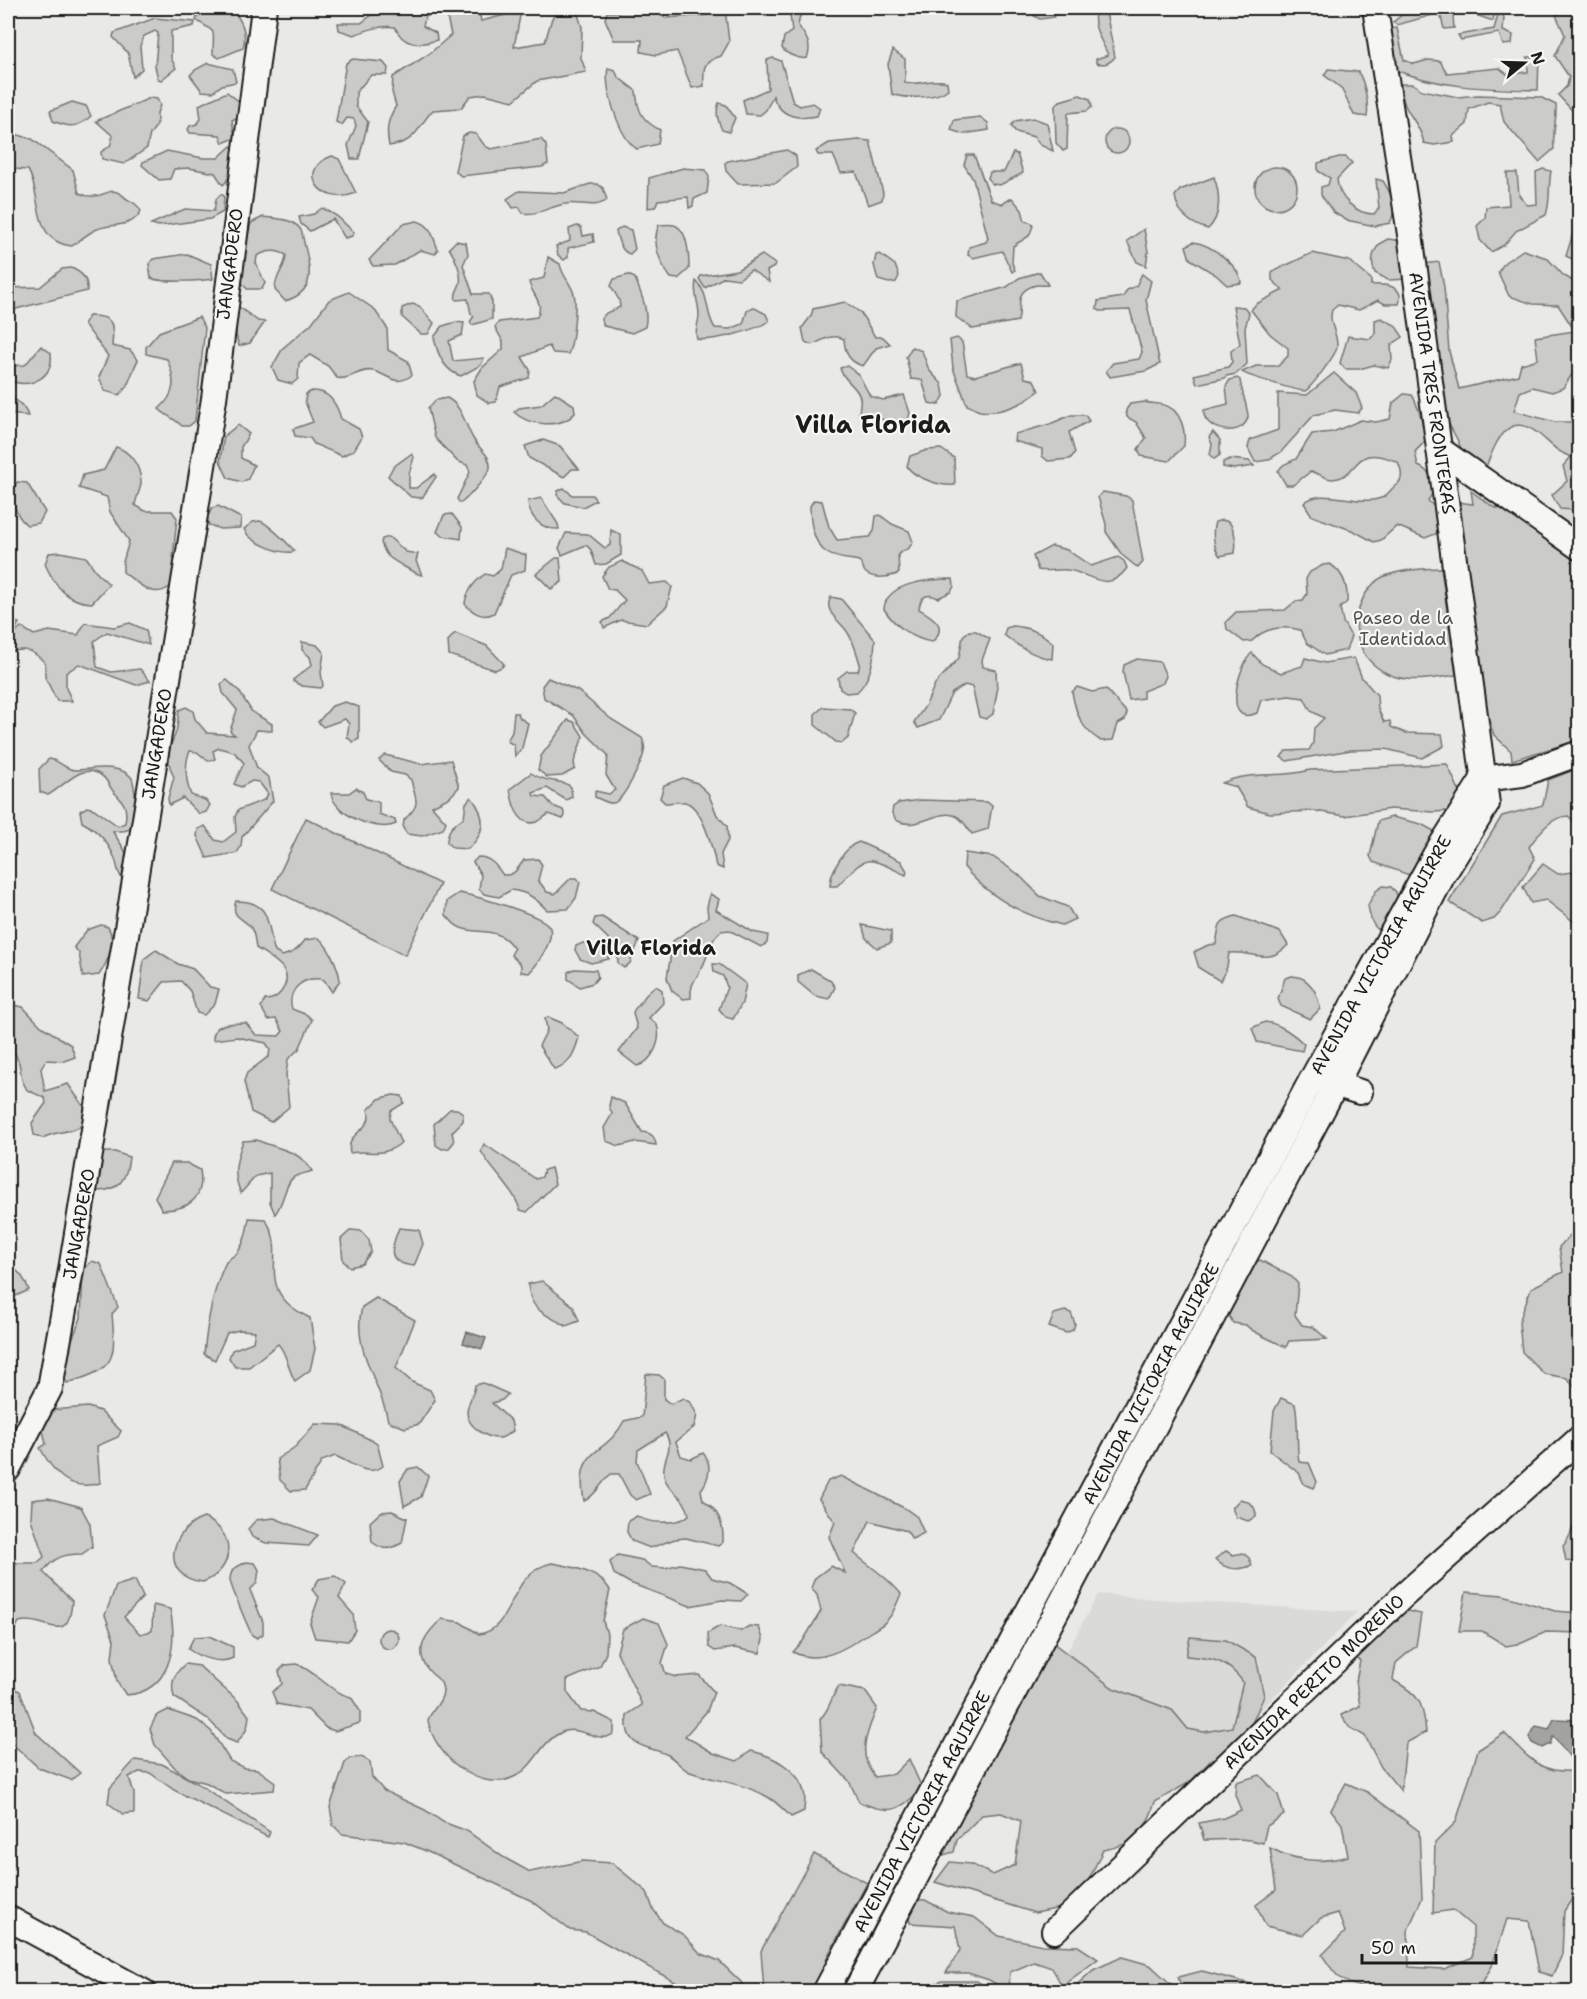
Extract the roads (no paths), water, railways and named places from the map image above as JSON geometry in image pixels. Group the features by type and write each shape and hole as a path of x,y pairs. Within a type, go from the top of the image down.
{"main road":[{"name":"JANGADERO","path":"8,1469 50,1388 70,1276 214,399 264,8"},
{"name":"AVENIDA TRES FRONTERAS","path":"1375,8 1408,219 1484,779"},
{"path":"1438,449 1580,548"},
{"path":"1484,779 1522,774 1580,753"},
{"name":"AVENIDA VICTORIA AGUIRRE","path":"825,1992 1313,1077 1435,855 1484,779"},
{"name":"AVENIDA VICTORIA AGUIRRE","path":"855,1992 1335,1086 1442,877 1487,804 1484,779"},
{"path":"1313,1077 1335,1086 1360,1092"},
{"name":"AVENIDA PERITO MORENO","path":"1054,1931 1402,1597 1580,1438"},
{"path":"8,1918 144,1992"}],"district":[{"name":"Villa Florida","path":"873,425"},
{"name":"Villa Florida","path":"651,948"}],"park label":[{"name":"Paseo de la Identidad","path":"1403,628"}]}
